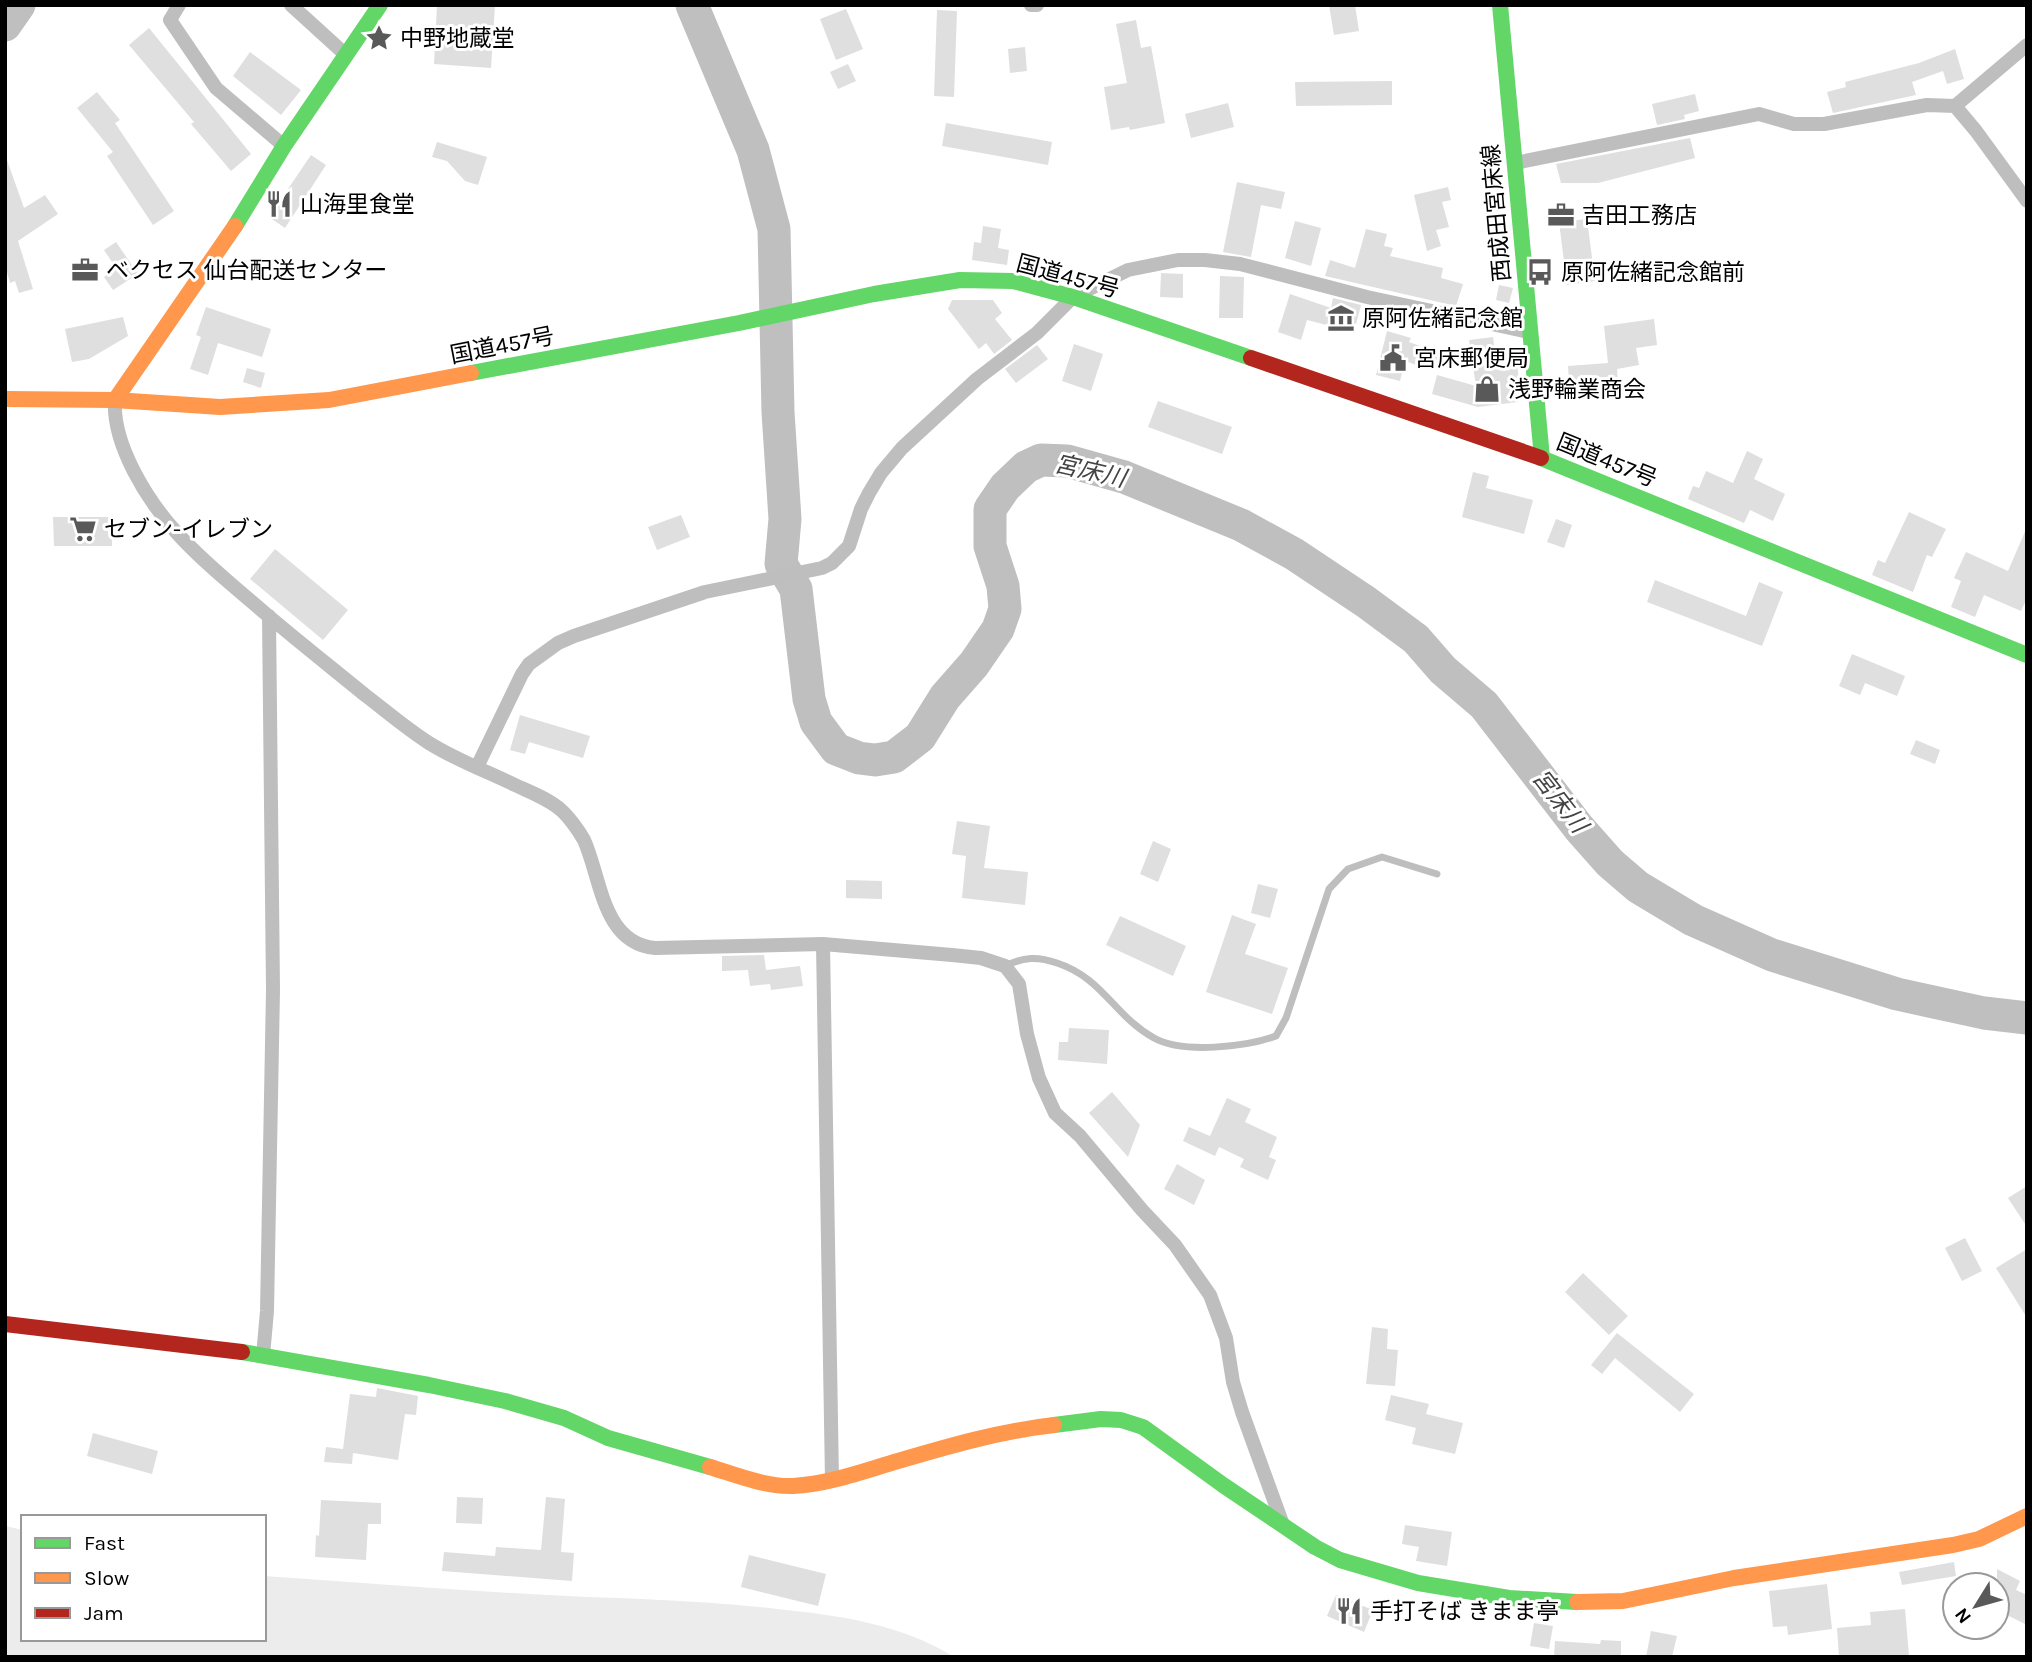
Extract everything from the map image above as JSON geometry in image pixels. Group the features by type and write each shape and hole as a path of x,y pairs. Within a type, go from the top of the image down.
{"main road":[{"path":"115,400 219,252 284,146 380,5"},
{"name":"西成田宮床線","path":"1500,5 1542,458"},
{"name":"国道457号","path":"5,399 115,400 220,407 329,400 960,280 1013,281 1073,297 1542,458 2027,655"},
{"path":"5,1324 213,1347 356,1371 505,1401 564,1418 608,1438 752,1480 792,1486 832,1480 944,1447 1050,1424 1121,1420 1143,1427 1223,1485 1315,1547 1340,1560 1387,1576 1448,1590 1509,1598 1623,1601 1734,1578 1922,1551 1979,1539 2027,1516"}],"street":[{"path":"179,5 170,20 216,88 284,146"},
{"path":"291,5 346,55"},
{"path":"1031,5 1037,5"},
{"path":"1515,163 1759,114 1794,124 1824,124 1927,105 1955,106 2027,44"},
{"path":"1955,106 2027,201"},
{"path":"477,767 522,674 529,664 558,643 727,586 815,569 832,563 849,546 869,493 881,473 902,448 977,379 1037,332 1073,297 1128,270 1178,260 1240,264 1367,297 1529,332"},
{"path":"115,400 117,433 128,459 155,506 190,547 307,649 416,734 440,749 532,792 562,811 583,839 608,913 621,931 645,947 823,944 981,958 1005,967 1019,984 1027,1034 1039,1078 1055,1113 1080,1136 1175,1245 1210,1295 1226,1338 1233,1382 1242,1412 1283,1525"},
{"path":"263,1356 267,1311 273,990 269,616"},
{"path":"823,944 832,1480"}],"lane":[{"path":"1005,967 1022,958 1043,958 1076,969 1105,992 1125,1018 1156,1039 1180,1045 1253,1044 1276,1036 1286,1018 1329,889 1348,869 1382,857 1437,874"}],"shaded area":[{"path":"5,1526 21,1530 21,1641 266,1641 266,1576 715,1603 800,1611 891,1629 913,1636 954,1657 5,1657"}],"building":[{"path":"437,5 495,5 491,68 434,64"},
{"path":"1329,5 1355,5 1359,31 1334,35"},
{"path":"846,9 863,49 836,60 820,19"},
{"path":"937,10 957,11 954,97 934,96"},
{"path":"1136,20 1141,48 1151,46 1165,123 1130,130 1129,127 1111,130 1104,87 1127,83 1116,24"},
{"path":"149,28 251,154 231,171 129,45"},
{"path":"1025,47 1027,71 1010,73 1008,49"},
{"path":"1955,49 1964,79 1947,84 1943,71 1912,82 1916,95 1833,113 1827,92 1846,87 1845,82 1919,63"},
{"path":"250,52 301,90 281,115 233,76"},
{"path":"848,64 856,81 838,89 830,72"},
{"path":"1392,81 1392,105 1296,106 1295,82"},
{"path":"97,92 120,120 115,123 174,211 153,225 107,156 113,152 77,108"},
{"path":"1695,94 1699,111 1684,115 1685,119 1657,125 1652,104"},
{"path":"1228,103 1234,127 1191,138 1185,114"},
{"path":"946,123 1052,142 1048,165 942,146"},
{"path":"1690,138 1695,158 1598,183 1561,183 1556,164"},
{"path":"437,142 487,157 478,185 465,181 447,161 432,157"},
{"path":"311,155 326,165 285,228 269,217"},
{"path":"7,160 24,208 45,195 58,214 18,241 33,289 19,293 15,281 10,283 5,265"},
{"path":"1237,182 1285,192 1281,209 1261,205 1251,257 1223,252"},
{"path":"1448,187 1451,200 1442,202 1449,227 1436,230 1441,246 1427,251 1414,195"},
{"path":"1587,219 1595,281 1567,285 1559,222"},
{"path":"1295,221 1321,228 1311,266 1285,258"},
{"path":"983,226 1001,229 998,248 1009,250 1007,265 972,260 974,242 981,243"},
{"path":"1366,229 1387,234 1384,246 1393,248 1390,256 1443,268 1441,278 1463,284 1456,306 1325,276 1330,260 1355,268"},
{"path":"116,242 138,274 113,290 104,277 116,268 104,250"},
{"path":"1161,273 1183,274 1183,298 1160,297"},
{"path":"1220,276 1244,277 1243,318 1219,318"},
{"path":"1499,285 1513,288 1509,303 1496,300"},
{"path":"1290,294 1331,308 1333,298 1361,305 1354,332 1307,320 1301,340 1278,332"},
{"path":"952,300 993,300 1002,313 995,319 1012,340 994,354 986,343 979,349 948,309"},
{"path":"206,307 271,329 262,357 218,343 208,375 190,369 201,337 196,335"},
{"path":"123,317 128,336 89,359 72,362 65,329"},
{"path":"1654,319 1657,345 1636,348 1639,365 1617,369 1618,382 1598,383 1599,393 1570,395 1568,366 1608,363 1604,326"},
{"path":"1387,331 1411,338 1409,342 1439,353 1433,371 1405,361 1400,381 1376,375"},
{"path":"1493,337 1496,360 1516,357 1521,395 1518,402 1478,407 1432,394 1437,375 1476,386 1469,340"},
{"path":"1074,344 1103,354 1091,391 1062,381"},
{"path":"1037,345 1048,359 1016,383 1005,369"},
{"path":"247,368 265,373 261,388 243,382"},
{"path":"1158,401 1232,427 1222,454 1148,427"},
{"path":"1747,451 1763,459 1754,479 1785,494 1773,521 1750,510 1744,523 1688,499 1693,486 1699,488 1706,471 1733,483"},
{"path":"1473,472 1489,476 1486,488 1533,500 1524,534 1462,517"},
{"path":"1909,512 1946,529 1932,557 1927,555 1913,592 1872,575 1878,560 1885,563"},
{"path":"681,515 690,537 657,550 648,527"},
{"path":"53,517 112,517 112,546 54,546"},
{"path":"1556,519 1572,525 1564,548 1547,542"},
{"path":"2027,527 2027,598 2021,611 1984,595 1975,617 1951,607 1961,581 1954,578 1966,552 2008,571"},
{"path":"275,549 348,610 323,640 250,579"},
{"path":"1655,580 1746,616 1759,582 1783,592 1762,646 1647,602"},
{"path":"1852,654 1905,676 1897,696 1865,683 1860,695 1839,686"},
{"path":"520,715 590,736 583,758 529,742 525,754 510,750"},
{"path":"1916,740 1940,750 1935,764 1910,754"},
{"path":"957,821 990,826 984,868 1028,872 1025,905 962,898 966,856 952,854"},
{"path":"1153,841 1171,849 1158,882 1140,874"},
{"path":"846,880 882,881 882,899 846,898"},
{"path":"1258,884 1278,889 1270,918 1251,913"},
{"path":"1232,915 1256,924 1245,954 1288,968 1272,1014 1206,992"},
{"path":"1120,916 1186,946 1173,976 1106,945"},
{"path":"764,955 766,970 800,966 803,986 771,990 770,984 750,986 748,970 722,971 722,956"},
{"path":"1069,1028 1109,1030 1107,1064 1058,1060 1059,1042 1068,1042"},
{"path":"1112,1092 1140,1125 1128,1157 1089,1113"},
{"path":"1227,1098 1251,1109 1245,1122 1277,1137 1269,1157 1276,1160 1268,1180 1240,1167 1244,1159 1219,1147 1215,1156 1183,1141 1189,1127 1210,1136"},
{"path":"1177,1164 1205,1180 1194,1205 1164,1189"},
{"path":"2027,1186 2027,1227 2008,1198"},
{"path":"1965,1238 1982,1271 1962,1281 1945,1248"},
{"path":"2027,1249 2027,1318 1996,1268"},
{"path":"1583,1273 1628,1316 1609,1335 1565,1292"},
{"path":"1372,1327 1388,1329 1387,1349 1398,1350 1395,1386 1366,1384"},
{"path":"1617,1333 1694,1394 1680,1412 1615,1358 1602,1374 1591,1365"},
{"path":"377,1388 418,1396 416,1415 405,1414 398,1460 353,1453 352,1464 324,1462 326,1447 343,1449 350,1394 376,1397"},
{"path":"1391,1395 1429,1404 1426,1414 1463,1423 1455,1454 1412,1444 1416,1428 1385,1420"},
{"path":"93,1433 158,1451 152,1474 87,1456"},
{"path":"457,1497 483,1498 482,1524 456,1523"},
{"path":"546,1497 565,1499 561,1552 574,1553 572,1581 442,1571 444,1552 495,1556 496,1547 541,1550"},
{"path":"321,1500 381,1503 381,1524 368,1524 366,1560 315,1557"},
{"path":"1405,1525 1452,1532 1447,1566 1416,1561 1419,1547 1402,1544"},
{"path":"749,1555 826,1574 818,1606 741,1587"},
{"path":"1954,1562 1955,1571 1941,1571 1941,1578 1902,1585 1899,1572"},
{"path":"2011,1576 2020,1581 2016,1590 2027,1595 2027,1625 2011,1617"},
{"path":"1827,1584 1832,1629 1788,1635 1787,1626 1773,1627 1769,1591"},
{"path":"1336,1595 1373,1610 1364,1632 1327,1616"},
{"path":"1905,1609 1909,1656 1839,1657 1837,1628 1871,1625 1870,1612"},
{"path":"1534,1623 1553,1626 1549,1649 1530,1646"},
{"path":"1651,1631 1677,1636 1672,1657 1646,1657"},
{"path":"1601,1640 1621,1641 1621,1657 1554,1657 1555,1641 1600,1644"}],"waterway":[{"name":"宮床川","path":"5,25 19,5"},
{"name":"宮床川","path":"692,5 753,150 774,229 778,412 785,519 781,564 796,589 809,699 816,722 836,749 859,758 875,760 894,757 920,737 945,697 974,664 998,629 1005,609 1003,586 990,546 990,509 1005,487 1026,467 1041,460 1067,461 1124,477 1241,525 1294,554 1366,602 1416,639 1443,670 1484,705 1579,828 1610,863 1638,887 1693,920 1772,955 1897,994 1984,1013 2027,1018"}],"traffic: fast":[{"path":"235,226 284,146 380,5"},
{"path":"1500,5 1542,458"},
{"path":"471,373 739,323 874,294 960,280 1013,281 1073,297 1251,358"},
{"path":"1541,458 2027,655"},
{"path":"242,1352 505,1401 564,1418 608,1438 710,1467"},
{"path":"1054,1425 1101,1419 1121,1420 1143,1427 1223,1485 1315,1547 1340,1560 1418,1583 1509,1598 1577,1602"}],"traffic: slow":[{"path":"115,400 235,226"},
{"path":"5,399 115,400 220,407 329,400 471,373"},
{"path":"710,1467 772,1485 806,1485 975,1440 1054,1425"},
{"path":"1577,1602 1623,1601 1734,1578 1953,1545 1979,1539 2027,1516"}],"traffic: jam":[{"path":"1251,358 1541,458"},
{"path":"5,1324 242,1352"}],"place":[{"name":"中野地蔵堂","path":"379,38"},
{"name":"山海里食堂","path":"279,204"},
{"name":"吉田工務店","path":"1561,215"},
{"name":"ベクセス 仙台配送センター","path":"85,270"},
{"name":"原阿佐緒記念館前","path":"1540,272"},
{"name":"原阿佐緒記念館","path":"1341,318"},
{"name":"宮床郵便局","path":"1393,358"},
{"name":"浅野輪業商会","path":"1487,389"},
{"name":"セブン-イレブン","path":"83,529"},
{"name":"手打そば きまま亭","path":"1349,1611"}]}
